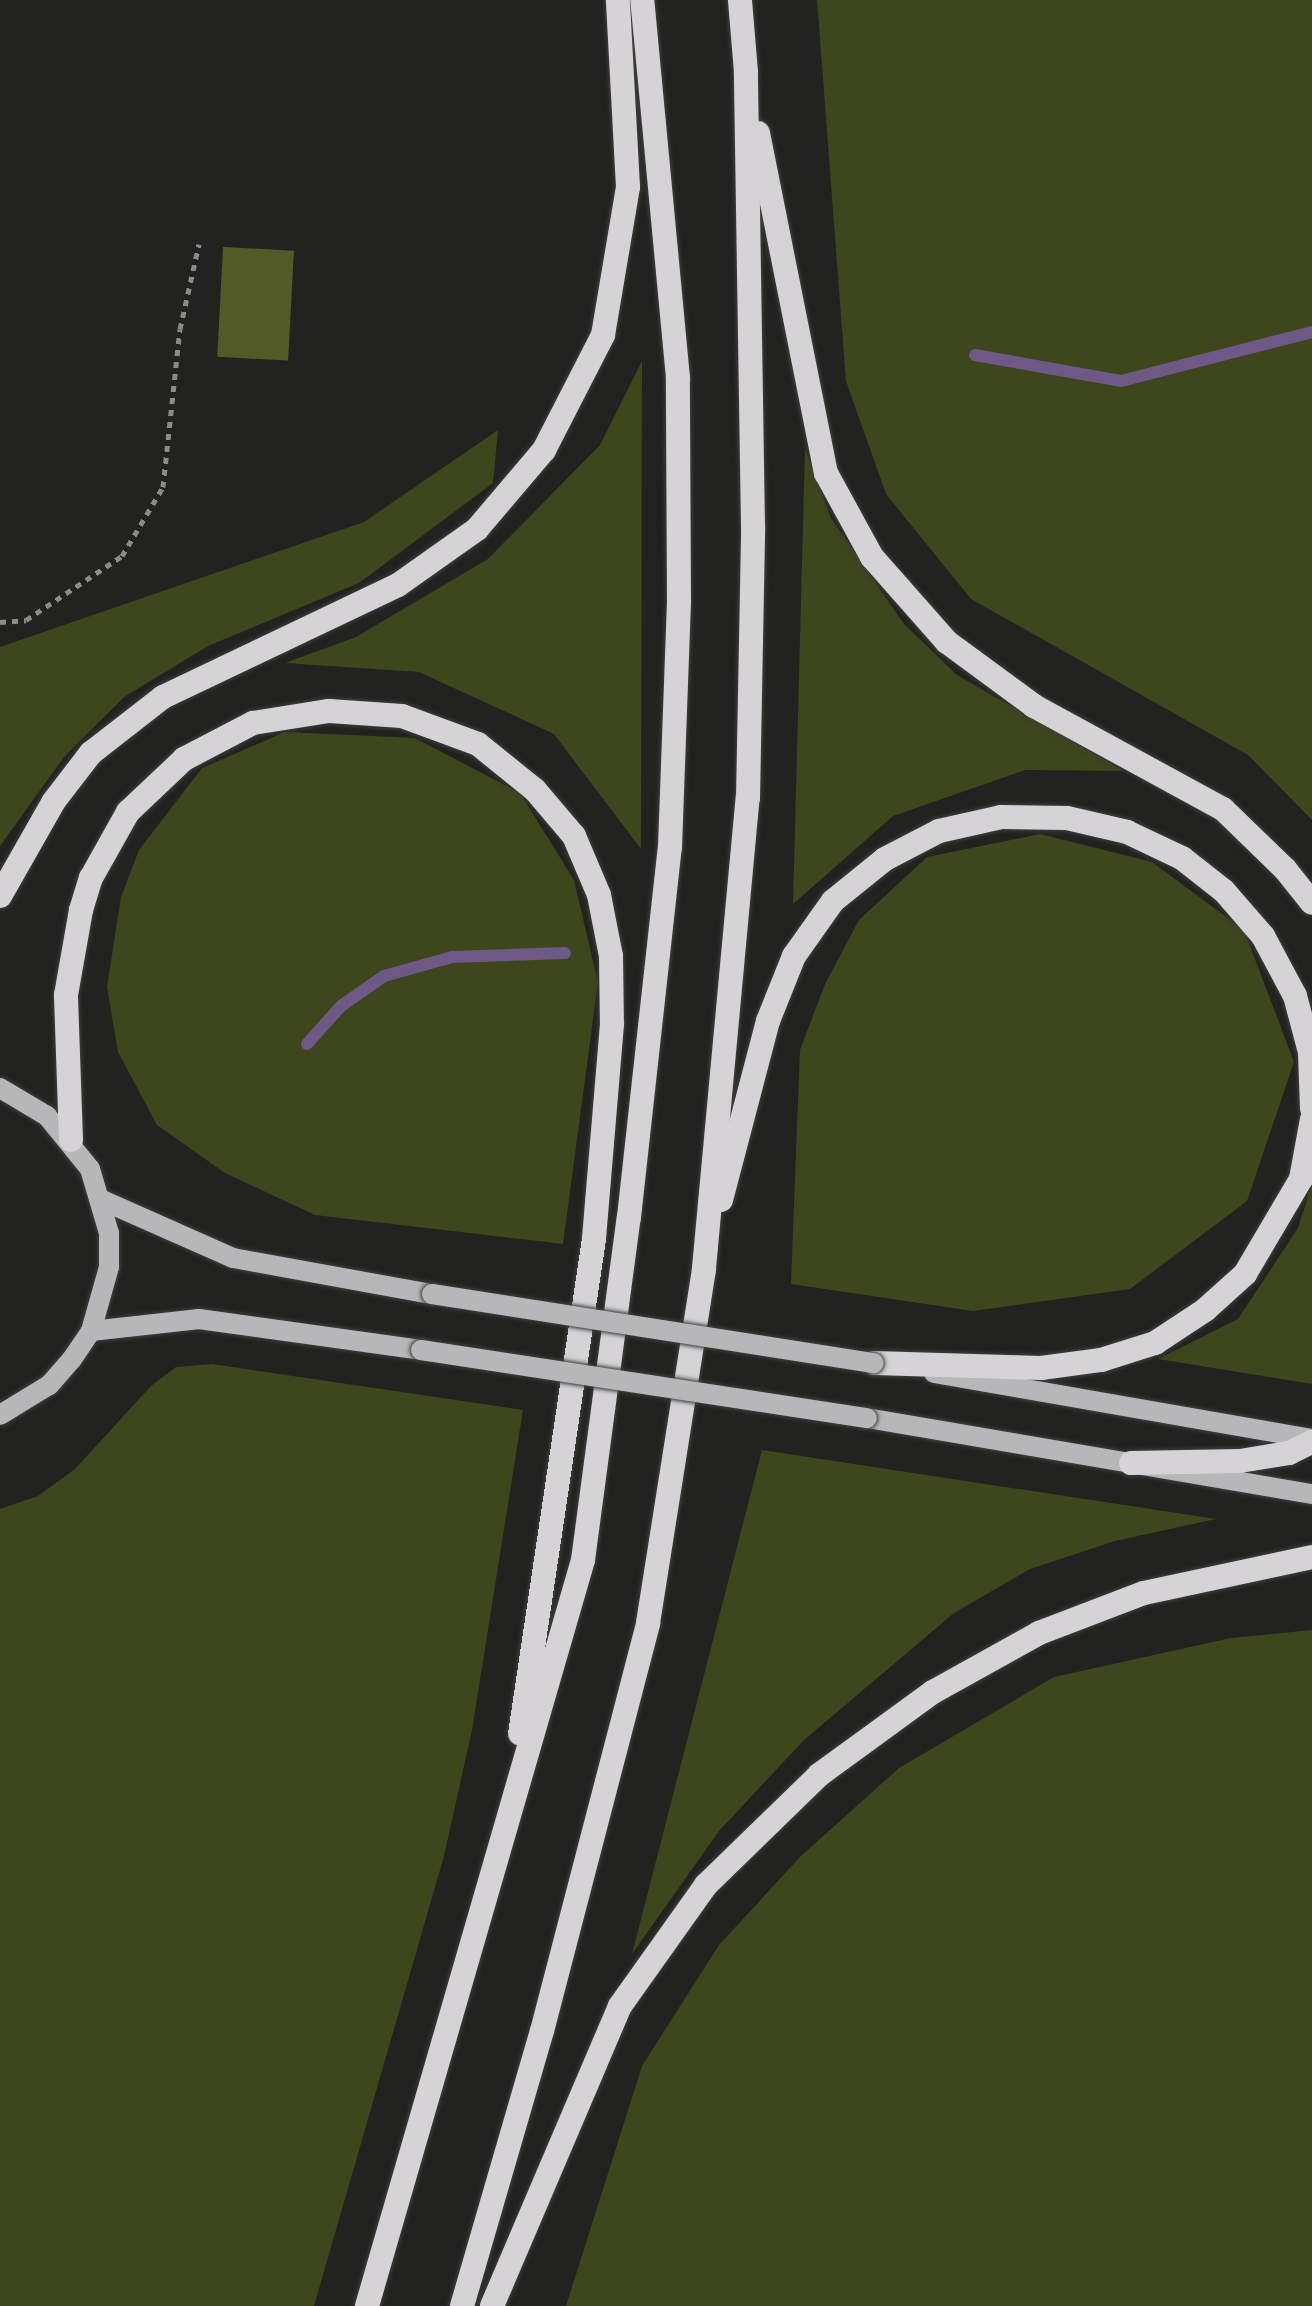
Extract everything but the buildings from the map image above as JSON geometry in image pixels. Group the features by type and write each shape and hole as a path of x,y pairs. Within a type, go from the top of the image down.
{"highway":[{"path":"0,896 39,824 91,753 163,697 398,585 477,529 544,450 603,335 626,202 618,0"},
{"path":"367,2306 583,1560 629,1217 670,847 679,601 678,378 642,0"},
{"path":"462,2306 542,2031 648,1623 704,1268 748,798 753,527 746,72 740,0"},
{"path":"746,72 826,473 872,557 947,642 1034,706 1223,809 1285,869 1312,903"},
{"path":"71,1140 66,995 81,910 91,878 128,812 184,759 253,723 329,711 402,716 478,744 535,790 574,836 599,895 611,956 612,1024 594,1239 505,1834"},
{"path":"704,1268 768,1021 794,956 833,901 885,859 939,831 1001,817 1067,818 1127,832 1182,858 1224,891 1263,936 1295,996 1310,1052 1312,1108"},
{"path":"874,1363 1041,1368 1101,1360 1155,1343 1205,1310 1245,1274 1301,1179 1312,1119"},
{"path":"1131,1463 1240,1461 1289,1453 1312,1441"},
{"path":"492,2306 620,2006 706,1885 819,1775 933,1692 1039,1633 1144,1593 1312,1557"}],"main road":[{"path":"0,1088 47,1116 71,1140 102,1200 109,1267 91,1331 49,1385 0,1415"},
{"path":"102,1200 233,1258 432,1294 874,1363 1312,1441"},
{"path":"91,1331 199,1319 867,1418 1312,1494"}],"path":[{"path":"0,622 26,620 122,556 163,487 180,329 199,244"}],"green space":[{"path":"817,0 1312,0 1312,820 1248,755 971,599 886,494 846,381"},
{"path":"642,361 641,849 554,734 419,672 285,663 356,637 488,559 600,445"},
{"path":"498,430 493,483 359,583 208,646 124,697 64,757 0,846 0,647 364,522"},
{"path":"805,449 831,518 904,624 957,675 1124,771 1025,770 893,816 793,904"},
{"path":"285,732 415,738 520,793 574,880 598,982 563,1244 315,1215 225,1173 157,1125 118,1052 107,987 121,897 139,850 202,768"},
{"path":"1040,834 1152,862 1244,930 1294,1062 1247,1201 1130,1289 973,1311 791,1284 800,1050 825,984 859,920 927,857"},
{"path":"1312,1184 1312,1384 1158,1359 1238,1319 1298,1228"},
{"path":"212,1364 523,1410 472,1730 444,1856 314,2306 0,2306 0,1509 38,1496 75,1469 151,1386 176,1367"},
{"path":"762,1450 1216,1519 1115,1541 1030,1569 954,1613 804,1740 719,1831 632,1954"},
{"path":"1312,1630 1312,2306 566,2306 642,2066 719,1945 801,1856 899,1768 1054,1677 1231,1638"}],"waterway":[{"path":"975,355 1121,381 1312,332"},
{"path":"307,1044 341,1006 384,976 452,957 565,953"}]}
